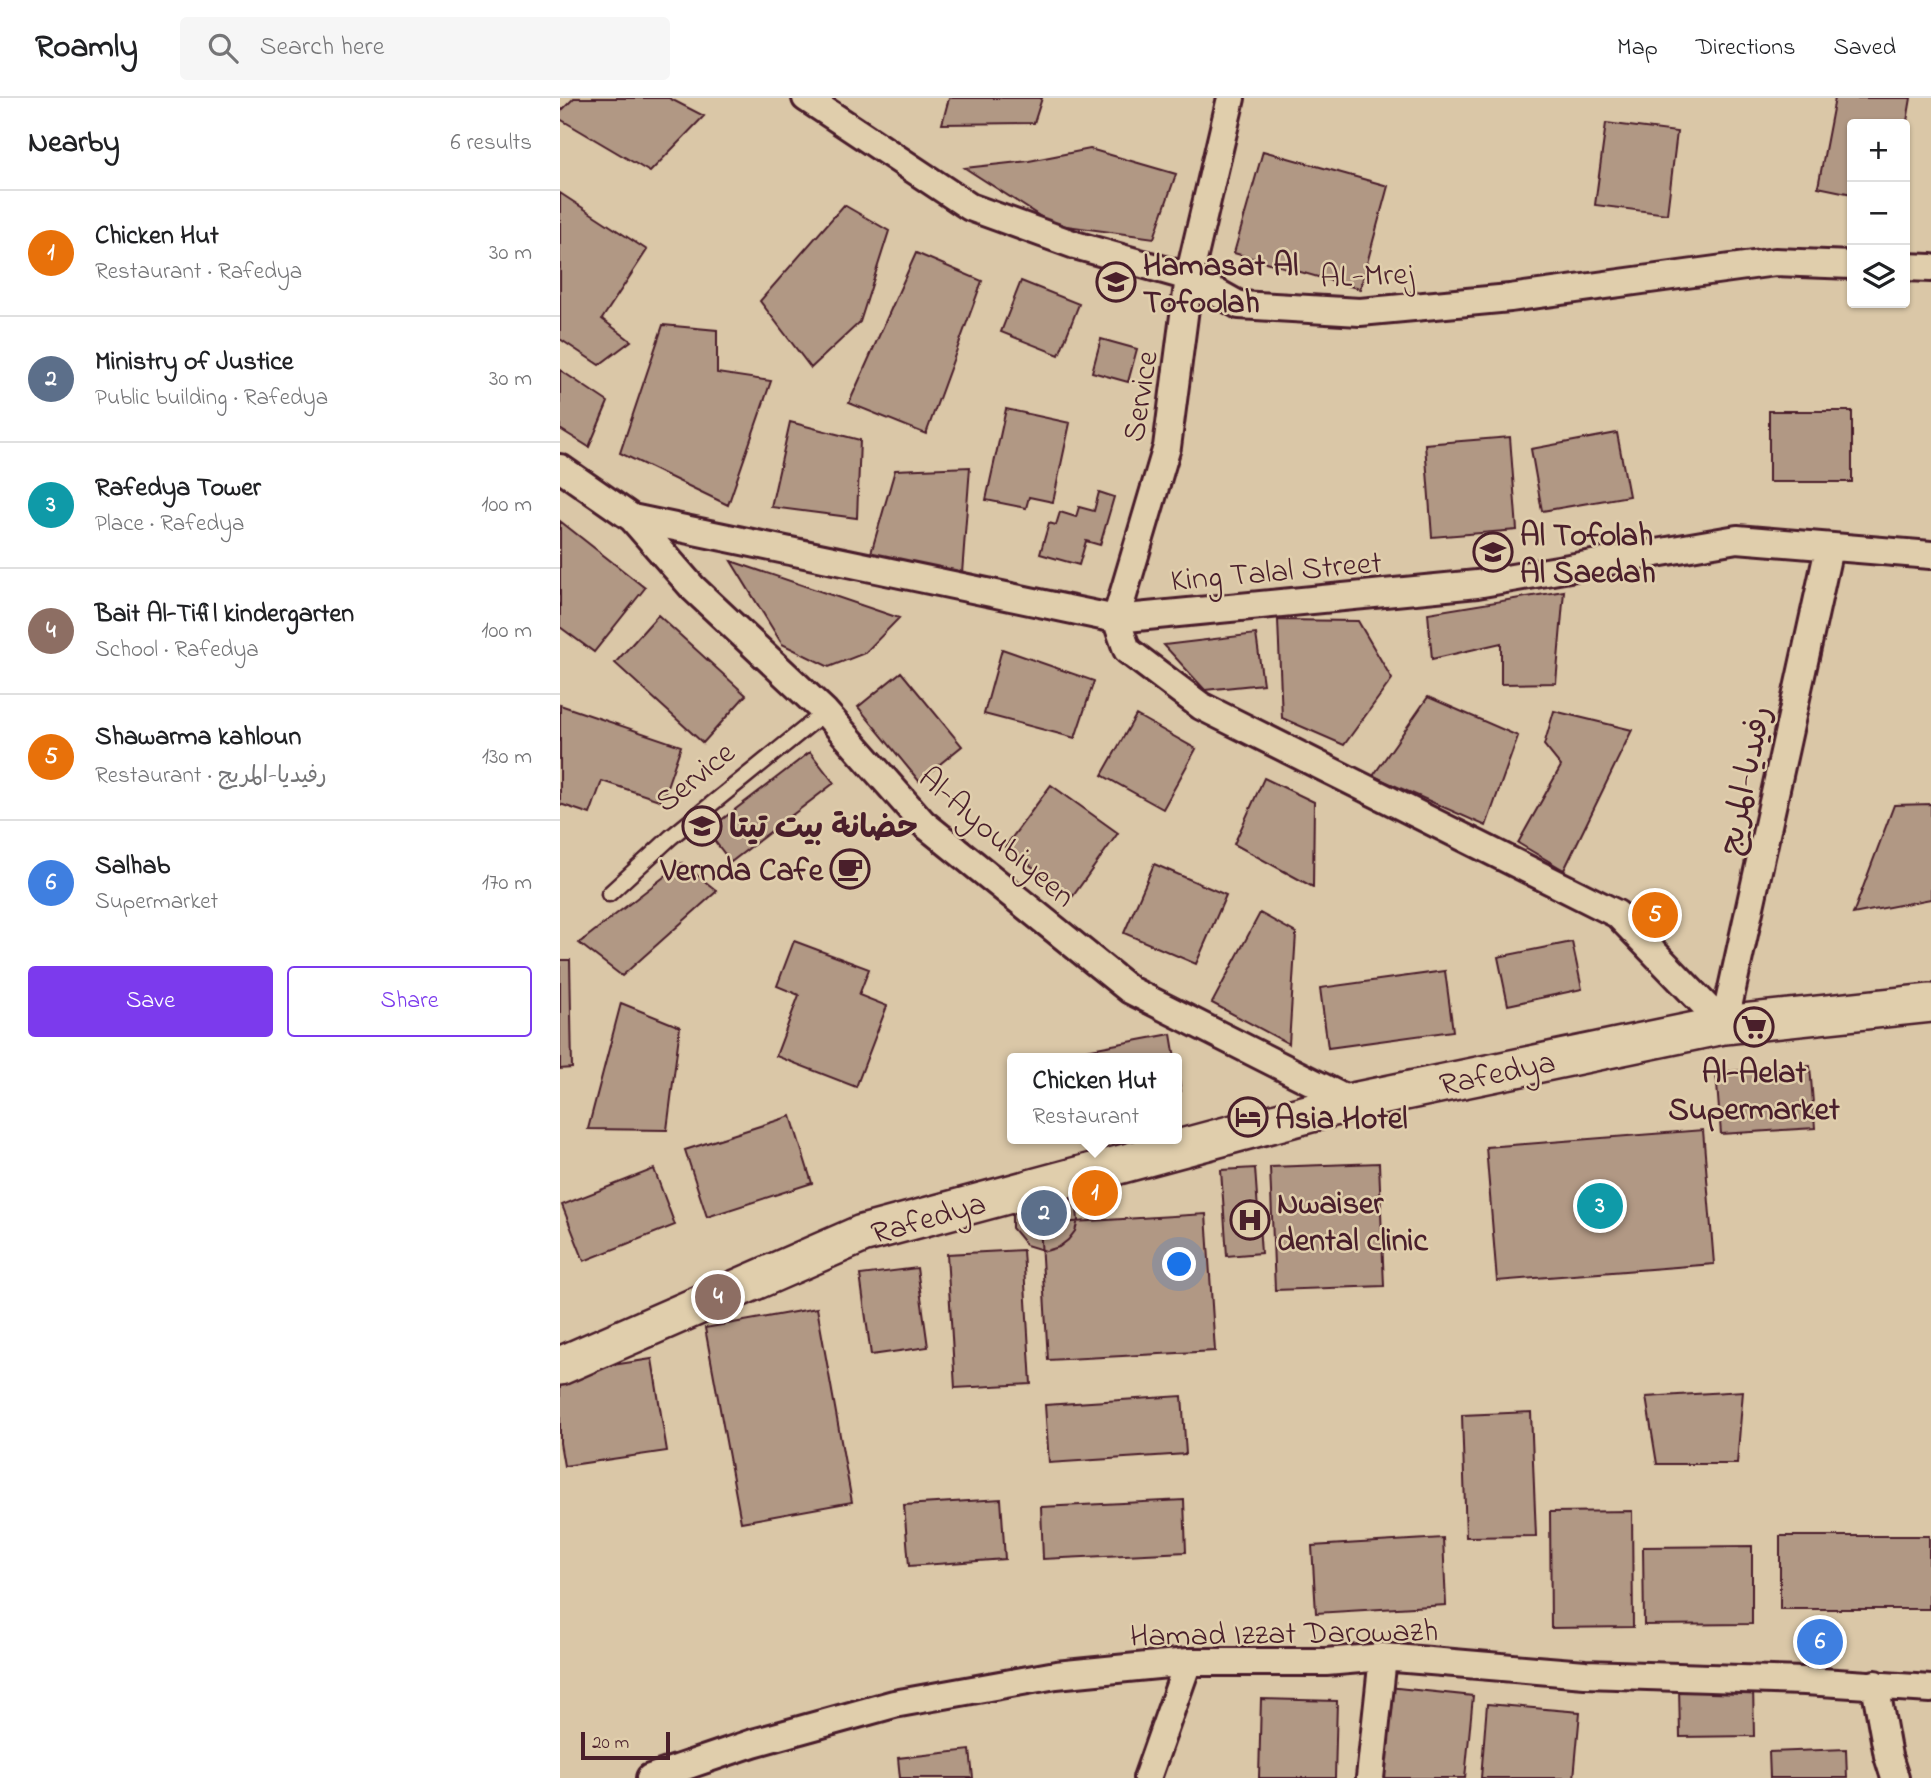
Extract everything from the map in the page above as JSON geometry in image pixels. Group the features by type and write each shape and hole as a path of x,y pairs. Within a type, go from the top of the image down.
{"main road":[{"name":"Rafedya","path":"560,1366 862,1234 1352,1102 1724,1025 1931,1003"}],"street":[{"name":"AL-Mrej","path":"806,98 970,207 1075,245 1189,277 1239,305 1360,312 1510,298 1775,262 1847,265"},
{"name":"Service","path":"1115,619 1167,447 1189,277 1231,98"},
{"path":"1910,267 1931,268"},
{"name":"Al-Ayoubiyeen","path":"560,468 632,518 692,588 825,712 923,824 1130,990 1352,1102"},
{"name":"King Talal Street","path":"632,518 1115,619 1477,584 1737,539 1931,555"},
{"name":"رفيديا-المريج","path":"1724,1025 1829,548"},
{"path":"1115,619 1127,650 1201,706 1617,914 1724,1025"},
{"path":"1370,1778 1383,1657"},
{"name":"Hamad Izzat Darowazh","path":"650,1778 764,1740 894,1704 1056,1675 1188,1662 1326,1662 1383,1657 1585,1674 1875,1684 1931,1689"},
{"path":"1147,1778 1188,1662"},
{"path":"1875,1684 1888,1756 1895,1778"}],"lane":[{"name":"Service","path":"609,894 671,837 825,712"}],"building":[{"path":"574,98 669,98 704,116 650,172 560,119 560,112"},
{"path":"949,98 1042,98 1034,123 942,124"},
{"path":"1835,98 1911,98 1907,119 1847,119 1847,193 1818,187"},
{"path":"1606,123 1677,132 1667,214 1595,205"},
{"path":"1090,149 1176,174 1154,238 1052,224 965,168 1029,161"},
{"path":"1263,151 1388,186 1360,289 1234,253"},
{"path":"560,193 647,250 602,319 631,341 599,365 560,339"},
{"path":"844,205 889,231 860,322 811,368 760,301"},
{"path":"916,253 982,281 926,434 849,403"},
{"path":"1021,281 1079,304 1059,355 1001,332"},
{"path":"663,325 717,330 717,373 771,381 728,505 620,453"},
{"path":"1101,339 1137,349 1128,382 1092,372"},
{"path":"560,370 608,402 589,447 560,429"},
{"path":"1006,409 1070,423 1053,502 1029,497 1026,508 986,500"},
{"path":"1769,411 1852,411 1852,482 1769,482"},
{"path":"790,422 860,440 857,518 771,507"},
{"path":"1617,433 1629,496 1542,511 1531,449"},
{"path":"1510,437 1517,530 1432,537 1425,444"},
{"path":"970,467 961,587 867,567 895,470"},
{"path":"1099,492 1114,497 1100,545 1086,541 1079,565 1040,554 1049,523 1056,525 1060,512 1076,517 1079,507 1094,511"},
{"path":"560,521 645,588 594,652 560,627"},
{"path":"731,561 899,618 865,653 829,667 782,644"},
{"path":"1564,591 1556,683 1501,684 1501,643 1432,659 1428,613"},
{"path":"658,615 746,695 703,743 615,663"},
{"path":"1278,620 1358,621 1392,679 1344,745 1282,718"},
{"path":"1256,634 1263,684 1205,690 1164,645"},
{"path":"1002,649 1094,681 1075,738 984,714"},
{"path":"901,672 962,746 919,781 858,707"},
{"path":"1428,697 1518,736 1486,826 1373,776"},
{"path":"560,705 681,746 662,801 602,781 590,814 560,804"},
{"path":"1554,711 1632,730 1564,870 1518,843 1561,766 1544,745"},
{"path":"1136,715 1196,749 1163,809 1102,775"},
{"path":"810,752 834,783 731,862 707,831"},
{"path":"1264,778 1314,802 1313,887 1234,844"},
{"path":"1051,785 1118,833 1073,896 1005,847"},
{"path":"1931,804 1931,899 1853,914 1894,805"},
{"path":"682,863 717,891 622,976 579,943"},
{"path":"1154,864 1226,895 1196,964 1124,933"},
{"path":"1260,913 1296,933 1289,1044 1212,1003"},
{"path":"794,941 869,969 859,995 887,1006 856,1087 776,1056 799,995 777,986"},
{"path":"1572,942 1582,989 1508,1005 1498,957"},
{"path":"560,960 570,960 572,1068 560,1069"},
{"path":"1445,971 1453,1031 1328,1048 1320,988"},
{"path":"621,1003 680,1027 667,1130 588,1129"},
{"path":"1171,1034 1174,1053 1075,1053"},
{"path":"1810,1066 1815,1128 1721,1134 1716,1072"},
{"path":"791,1116 812,1183 707,1217 685,1150"},
{"path":"1703,1130 1714,1264 1497,1281 1486,1147"},
{"path":"1379,1163 1384,1286 1275,1290 1270,1167"},
{"path":"1255,1168 1261,1253 1227,1256 1221,1170"},
{"path":"654,1169 675,1225 584,1261 562,1205"},
{"path":"1064,1190 1077,1209 1075,1231 1059,1247 1046,1251 1026,1245 1012,1228 1012,1207"},
{"path":"1206,1214 1215,1351 1048,1360 1040,1224"},
{"path":"1023,1250 1031,1384 955,1388 947,1254"},
{"path":"917,1268 928,1347 871,1355 860,1275"},
{"path":"817,1308 852,1502 741,1522 705,1328"},
{"path":"652,1359 667,1451 564,1466 560,1443 560,1373"},
{"path":"1743,1391 1737,1464 1657,1464 1646,1397"},
{"path":"1182,1396 1186,1454 1049,1463 1045,1405"},
{"path":"1531,1412 1536,1536 1466,1537 1462,1415"},
{"path":"1001,1499 1005,1559 909,1566 904,1505"},
{"path":"1184,1500 1186,1552 1043,1559 1041,1507"},
{"path":"1632,1511 1633,1627 1551,1628 1550,1512"},
{"path":"1780,1536 1929,1536 1929,1609 1780,1609"},
{"path":"1443,1538 1446,1605 1316,1613 1312,1546"},
{"path":"1752,1546 1752,1624 1644,1625 1643,1547"},
{"path":"1753,1685 1754,1736 1680,1737 1679,1686"},
{"path":"1388,1687 1473,1696 1465,1778 1379,1778"},
{"path":"1261,1699 1337,1701 1335,1778 1259,1778"},
{"path":"1487,1704 1580,1712 1574,1778 1481,1778"},
{"path":"1846,1749 1847,1778 1770,1778 1769,1752"},
{"path":"970,1750 973,1778 900,1778 898,1758"}],"place":[{"name":"Hamasat Al Tofoolah","path":"1116,282"},
{"name":"Al Tofolah Al Saedah","path":"1493,552"},
{"name":"حضانة بيت تيتا","path":"702,826"},
{"name":"Vernda Cafe","path":"850,869"},
{"name":"Shawarma kahloun","path":"1655,915"},
{"name":"Al-Aelat Supermarket","path":"1754,1027"},
{"name":"Asia Hotel","path":"1248,1117"},
{"name":"Chicken Hut","path":"1095,1193"},
{"name":"Rafedya Tower","path":"1600,1206"},
{"name":"Ministry of Justice","path":"1044,1213"},
{"name":"Nwaiser dental clinic","path":"1250,1220"},
{"name":"Bait Al-Tifil kindergarten","path":"718,1297"},
{"name":"Salhab","path":"1820,1642"}]}
